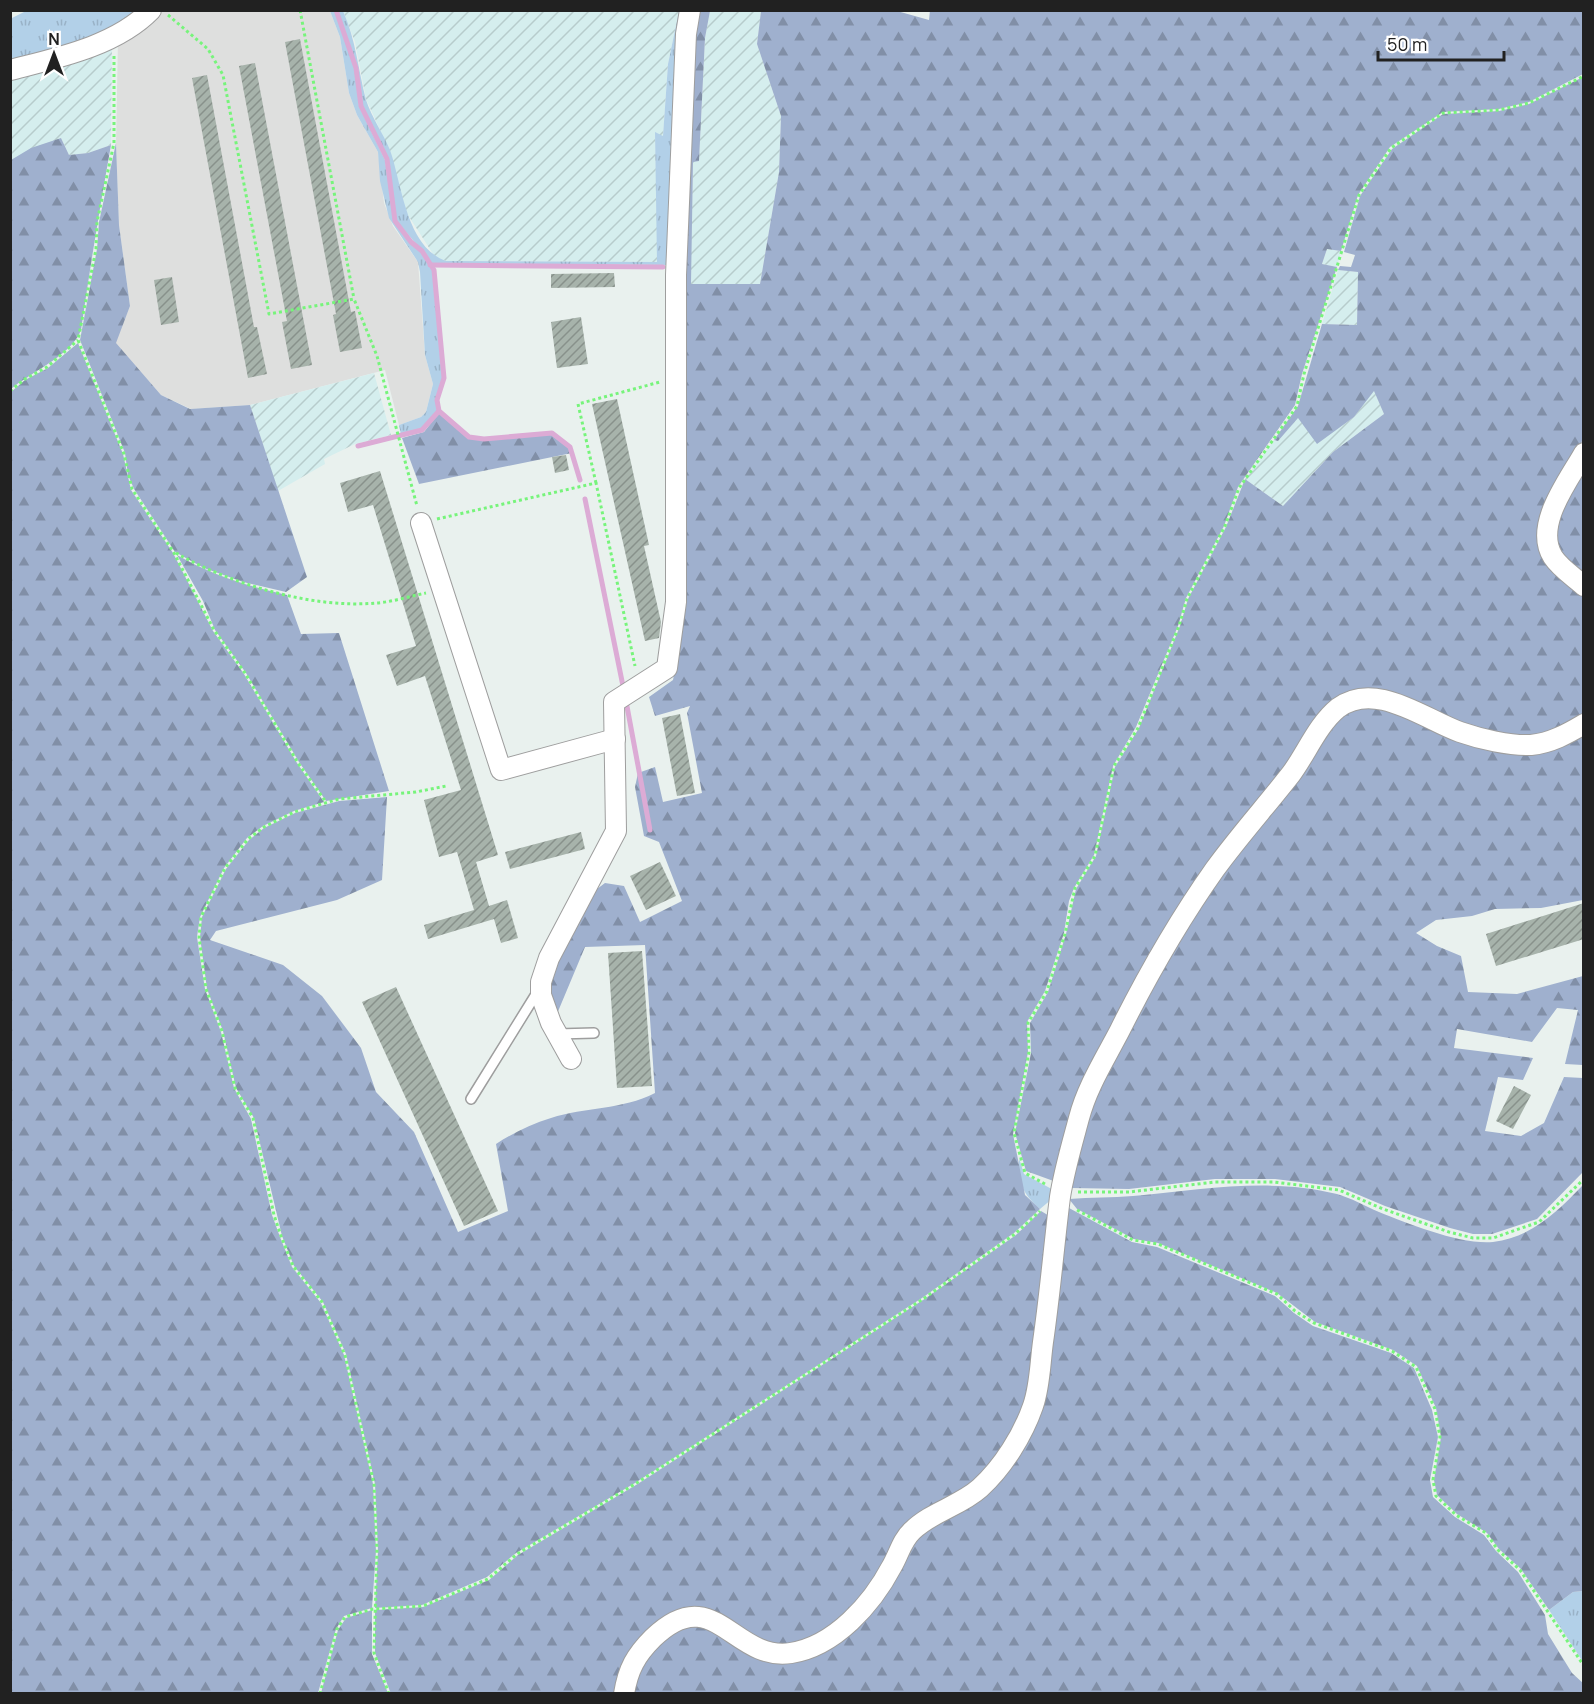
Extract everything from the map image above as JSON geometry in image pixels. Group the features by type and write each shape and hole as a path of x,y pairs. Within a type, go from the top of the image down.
{"street":[{"path":"10,70 69,54 114,37 151,10"},
{"path":"571,1059 557,1034 541,995 541,986 549,958 616,831 614,702 667,668 676,602 676,378 683,86 690,10"},
{"path":"1584,453 1549,518 1548,533 1553,556 1584,586"},
{"path":"421,523 501,770 615,739"},
{"path":"624,1694 631,1663 661,1631 679,1618 694,1617 714,1622 759,1651 774,1654 790,1653 820,1644 842,1628 873,1596 906,1537 916,1527 955,1506 982,1486 1020,1436 1034,1404 1039,1380 1061,1192 1086,1095 1153,965 1217,866 1340,707 1366,699 1385,700 1462,733 1527,745 1548,742 1584,724"}],"lane":[{"path":"471,1099 541,986"},
{"path":"557,1034 594,1033"}],"path":[{"path":"161,10 208,49 223,75 269,314 354,299"},
{"path":"300,10 354,299 377,356 421,523 596,483"},
{"path":"114,37 114,143 97,222 96,249 78,340 124,454 132,489 174,552 214,630 245,673 298,763 326,803"},
{"path":"1584,76 1529,103 1499,110 1443,113 1391,148 1359,195 1304,374 1297,406 1239,488 1225,526 1187,598 1137,728 1117,760 1109,785 1095,856 1075,888 1070,902 1065,934 1047,991 1028,1023 1029,1052 1014,1133 1025,1173 1061,1192 1076,1210 1133,1240 1158,1244 1276,1294 1295,1311 1314,1323 1392,1351 1416,1366 1435,1409 1440,1437 1433,1480 1436,1496 1456,1515 1486,1533 1498,1550 1520,1570 1584,1666"},
{"path":"10,391 25,379 47,367 78,340"},
{"path":"639,686 578,404 676,378"},
{"path":"174,552 202,568 243,583 308,598 350,604 378,603 442,589"},
{"path":"389,1694 374,1653 377,1551 374,1484 345,1355 322,1302 293,1266 281,1236 274,1215 253,1118 235,1088 222,1031 206,989 199,937 201,917 225,868 248,839 264,827 294,812 326,803 354,797 416,792 446,786"},
{"path":"320,1694 337,1629 345,1617 374,1609 423,1606 488,1579 517,1554 635,1484 923,1299 1015,1234 1061,1192 1130,1192 1215,1182 1274,1182 1339,1190 1383,1209 1449,1232 1473,1238 1492,1238 1539,1222 1584,1179"}],"shaded area":[{"path":"162,11 330,11 340,37 349,93 357,115 378,152 384,203 393,226 418,262 425,355 433,384 426,412 421,417 399,425 385,370 250,405 191,409 161,395 115,343 130,306 119,225 116,143 118,39"},
{"path":"343,11 679,11 668,64 663,137 655,133 658,262 446,261 435,257 406,212 390,152 366,99 355,42"},
{"path":"710,11 761,11 757,44 781,116 779,172 760,284 690,284 693,161 699,160 705,38"},
{"path":"112,41 111,145 88,153 69,155 61,138 11,160 11,73"},
{"path":"1327,249 1341,251 1337,267 1322,264"},
{"path":"1338,270 1358,272 1357,325 1322,324"},
{"path":"374,373 391,435 355,444 324,459 325,464 278,491 250,405"},
{"path":"1374,390 1384,414 1333,452 1283,506 1245,479 1274,440 1278,441 1298,417 1317,443 1354,417"}],"green space":[{"path":"930,10 1583,11 1583,74 1529,102 1499,109 1443,112 1390,147 1358,195 1341,251 1327,249 1322,264 1337,267 1302,374 1295,405 1238,487 1224,526 1186,598 1178,626 1136,727 1113,766 1094,855 1074,888 1069,901 1064,933 1045,991 1027,1022 1028,1052 1013,1134 1025,1195 1040,1209 1014,1233 922,1298 635,1483 516,1553 487,1577 422,1605 375,1608 378,1551 375,1484 346,1354 323,1302 294,1266 282,1236 254,1118 236,1088 223,1031 207,989 200,937 202,917 226,869 249,840 264,828 295,813 339,801 387,797 382,880 337,900 216,931 210,940 283,965 322,996 361,1048 376,1092 414,1132 458,1232 508,1211 496,1144 522,1129 551,1118 630,1103 655,1093 645,945 585,947 554,1021 544,984 593,892 605,883 624,886 640,922 682,901 659,842 644,836 635,787 638,773 655,767 663,802 702,793 687,713 690,706 655,716 649,697 673,680 677,659 684,284 692,51 698,11 710,11 705,38 699,161 693,162 691,284 760,284 779,172 781,116 757,44 761,11 897,11 929,20"},
{"path":"26,11 136,11 104,38 11,64 10,19"},
{"path":"330,11 335,11 355,68 359,106 385,160 394,221 410,243 422,252 432,270 443,377 436,400 437,411 421,428 401,435 399,425 421,417 426,412 433,384 425,355 420,272 418,262 389,218 380,181 378,152 357,115 349,93 340,37"},
{"path":"338,11 343,11 347,22 366,100 390,150 414,229 422,243 433,254 446,261 657,262 655,132 663,136 668,64 679,11 685,11 669,265 432,263 396,220 388,159 362,106 358,68"},
{"path":"1583,77 1583,439 1543,527 1583,594 1583,718 1545,736 1503,737 1355,694 1163,939 1059,1183 1026,1171 1015,1133 1031,1053 1030,1023 1048,992 1066,934 1076,889 1096,856 1115,767 1139,728 1180,626 1188,599 1226,527 1245,479 1283,506 1333,452 1384,414 1374,391 1354,417 1317,444 1298,418 1278,441 1274,440 1298,406 1322,324 1357,325 1358,272 1338,270 1340,266 1351,267 1355,255 1344,252 1360,196 1392,149 1443,114 1499,111 1529,104"},
{"path":"61,138 69,155 88,153 111,145 81,330 76,339 60,355 11,389 11,160 31,148"},
{"path":"116,143 119,225 130,306 116,343 161,395 190,409 250,405 307,577 286,592 243,582 204,568 175,552 134,489 128,475 125,453 80,340 97,249 99,222"},
{"path":"78,343 123,454 131,490 173,553 213,631 244,674 297,763 324,802 294,811 263,826 247,838 224,868 200,917 197,937 205,989 221,1032 234,1088 251,1119 272,1215 292,1267 321,1303 344,1355 373,1484 376,1551 372,1608 344,1616 336,1629 318,1693 11,1693 11,392 25,380 48,368"},
{"path":"439,413 469,439 552,434 563,441 572,453 419,484 402,438 424,432"},
{"path":"1583,467 1583,577 1569,563 1557,536 1561,511"},
{"path":"177,555 230,579 287,595 301,634 339,633 389,791 326,801 299,762 246,673 215,630 203,601"},
{"path":"1367,703 1502,748 1583,733 1583,900 1541,908 1495,909 1472,916 1436,920 1416,933 1437,946 1461,956 1468,992 1517,994 1583,976 1583,1065 1565,1064 1578,1010 1557,1008 1532,1042 1457,1029 1454,1048 1533,1058 1523,1080 1498,1077 1485,1131 1521,1136 1544,1123 1564,1077 1583,1078 1583,1172 1537,1219 1492,1234 1473,1234 1450,1228 1385,1206 1340,1187 1275,1179 1215,1179 1129,1189 1071,1188 1077,1151 1102,1078 1192,909 1335,719"},
{"path":"1019,1158 1024,1174 1059,1193 1040,1209 1022,1186"},
{"path":"1583,1185 1583,1591 1573,1592 1549,1610 1521,1569 1499,1549 1487,1533 1457,1514 1437,1495 1434,1480 1441,1437 1436,1408 1417,1366 1393,1350 1315,1322 1277,1293 1158,1243 1134,1239 1077,1209 1069,1199 1125,1197 1235,1186 1286,1186 1337,1194 1435,1233 1466,1240 1493,1242 1520,1235 1532,1229 1553,1214"},
{"path":"1069,1208 1132,1242 1157,1247 1275,1296 1313,1326 1391,1353 1414,1368 1432,1410 1438,1437 1430,1480 1433,1497 1455,1517 1484,1535 1496,1551 1518,1572 1545,1615 1548,1634 1572,1673 1584,1684 1583,1694 628,1694 643,1655 690,1620 737,1642 819,1650 909,1540 1023,1445"},
{"path":"1041,1211 1056,1220 1030,1397 999,1456 878,1575 849,1617 804,1642 782,1644 763,1641 725,1616 704,1609 678,1611 617,1693 391,1694 375,1653 375,1610 423,1607 489,1580 518,1555 636,1485 923,1300 1016,1235"},
{"path":"1583,1591 1583,1662 1549,1610 1573,1592"},
{"path":"372,1610 372,1654 388,1693 321,1693 338,1630 346,1618"}],"building":[{"path":"300,39 351,312 355,311 362,348 340,352 333,315 336,314 285,42"},
{"path":"255,63 312,365 291,369 282,322 287,321 239,66"},
{"path":"207,75 254,327 257,327 267,374 248,378 192,78"},
{"path":"614,273 615,287 551,288 551,274"},
{"path":"172,277 179,322 161,325 154,280"},
{"path":"581,317 588,364 557,368 551,322"},
{"path":"617,399 649,545 644,546 661,622 659,638 645,641 592,404"},
{"path":"566,455 569,470 555,473 552,457"},
{"path":"380,471 498,855 476,862 489,906 507,900 518,938 501,943 494,919 428,939 424,925 474,910 457,852 439,857 424,800 461,790 425,676 397,686 386,655 416,646 373,505 348,512 340,483"},
{"path":"680,714 695,793 677,796 662,718"},
{"path":"581,832 585,849 510,869 505,852"},
{"path":"660,862 676,896 646,910 630,876"},
{"path":"1584,903 1584,939 1496,966 1486,934"},
{"path":"642,951 652,1086 617,1088 608,953"},
{"path":"396,987 498,1211 464,1226 362,1002"},
{"path":"1514,1086 1531,1095 1513,1129 1496,1121"}],"waterway":[{"path":"336,10 356,68 361,106 387,159 395,221 411,242 422,251 434,270 444,378 437,400 439,411 469,437 484,439 552,433 570,447 580,480"},
{"path":"430,265 663,267"},
{"path":"358,446 422,430 439,411"},
{"path":"585,499 623,686"},
{"path":"626,701 650,830"}]}
